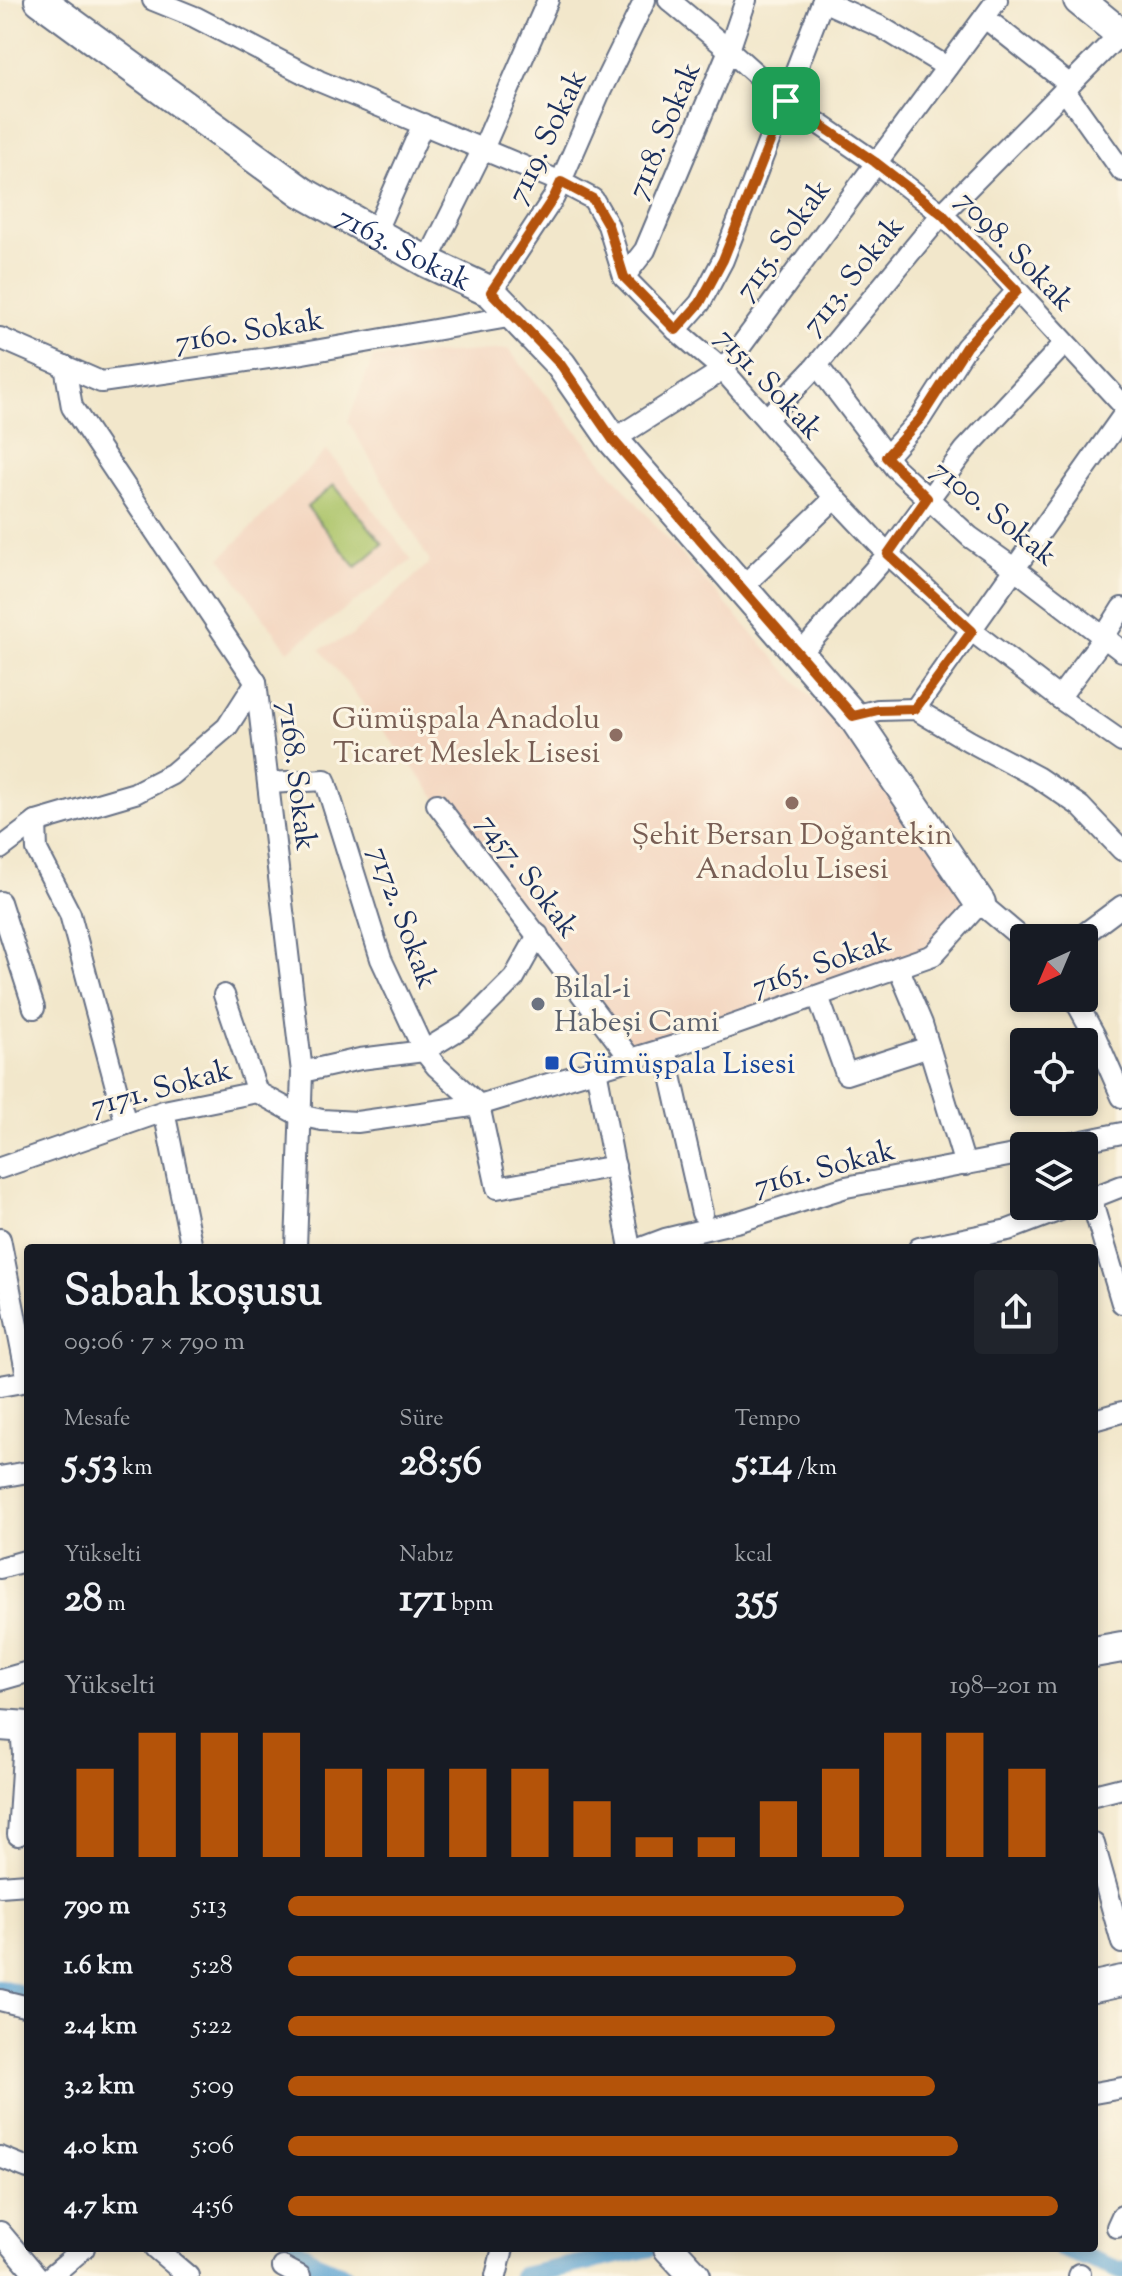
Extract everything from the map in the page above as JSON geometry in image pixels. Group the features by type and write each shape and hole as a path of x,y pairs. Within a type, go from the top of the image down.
{"street":[{"name":"7163. Sokak","path":"40,0 302,192 427,262 491,292 561,365 613,440 853,716 980,903"},
{"name":"7151. Sokak","path":"153,0 195,17 319,81 561,182 593,199 608,225 624,277 676,330 723,370 888,554 972,631 1122,742"},
{"path":"427,262 483,149 548,0"},
{"name":"7119. Sokak","path":"491,292 554,197 645,0"},
{"name":"7098. Sokak","path":"669,0 786,101 875,162 942,214 1122,404"},
{"name":"7118. Sokak","path":"624,277 645,250 729,50 746,0"},
{"path":"676,330 700,303 723,260 823,0 881,27 947,67"},
{"name":"7115. Sokak","path":"613,440 723,370 997,0"},
{"path":"1079,0 1119,27"},
{"path":"985,18 1067,88 1122,171"},
{"name":"7113. Sokak","path":"767,418 817,365 942,214 1067,88 1119,27"},
{"path":"375,233 423,124"},
{"path":"886,457 920,419 966,347 1017,291"},
{"name":"7160. Sokak","path":"0,338 101,382 303,353 514,316"},
{"path":"799,655 888,554 965,450 1065,343"},
{"name":"7100. Sokak","path":"817,365 886,457 927,498 970,537 1122,651"},
{"name":"7168. Sokak","path":"65,366 72,407 256,682 302,1072 296,1244"},
{"path":"915,709 1122,417"},
{"path":"740,589 835,498"},
{"path":"1059,698 1122,608"},
{"path":"0,849 36,822 135,793 172,774 227,727 256,682"},
{"path":"853,716 878,710 915,709 1037,777 1070,799 1122,850"},
{"name":"7172. Sokak","path":"269,783 325,780 381,959 424,1051 479,1105"},
{"name":"7457. Sokak","path":"437,804 630,1058"},
{"path":"36,822 37,850 70,914 126,1124"},
{"path":"0,902 34,1008"},
{"path":"980,903 1010,928"},
{"name":"7165. Sokak","path":"479,1105 665,1049 933,955 980,903"},
{"path":"1098,924 1122,906"},
{"path":"302,1072 360,1059 424,1051 468,1024 514,978 538,935"},
{"path":"898,967 929,1047 965,1165"},
{"path":"224,995 257,1092"},
{"path":"818,996 846,1074 929,1047"},
{"path":"1082,1012 1122,1097"},
{"path":"665,1049 702,1213"},
{"path":"596,1069 629,1244"},
{"name":"7171. Sokak","path":"0,1168 164,1111 257,1092 299,1115 322,1120 357,1122 479,1105"},
{"path":"479,1105 497,1188 615,1166"},
{"path":"164,1111 191,1244"},
{"path":"1098,1138 1122,1133"},
{"name":"7161. Sokak","path":"667,1244 846,1187 1010,1156"},
{"path":"1098,1196 1122,1186"},
{"path":"939,1244 1008,1230 1034,1220"},
{"path":"1095,1220 1122,1303"},
{"path":"0,1239 24,1361"},
{"path":"0,1386 24,1382"},
{"path":"1098,1419 1122,1412"},
{"path":"0,1477 24,1473"},
{"path":"0,1568 24,1561"},
{"path":"1098,1651 1122,1647"},
{"path":"0,1680 24,1673"},
{"path":"15,1834 23,1754 16,1726"},
{"path":"1098,1794 1122,1788"},
{"path":"1098,1858 1122,1943"},
{"path":"0,1886 24,1884"},
{"path":"1098,1986 1122,1981"},
{"path":"0,2000 24,2006"},
{"path":"1098,2092 1122,2088"},
{"path":"0,2157 24,2165"},
{"path":"0,2232 37,2276"},
{"path":"51,2276 79,2252"},
{"path":"160,2252 188,2276"},
{"path":"496,2273 502,2252"}],"shaded area":[{"name":"Gümüşpala Anadolu Ticaret Meslek Lisesi","path":"508,349 661,532 894,787 975,903 912,959 635,1052 320,649 351,636 430,562 348,421 373,358"},
{"path":"327,450 412,560 288,651 221,558"}],"green space":[{"path":"334,485 383,544 356,567 307,507"}],"waterway":[{"path":"0,1988 24,1995"},
{"path":"300,2252 315,2263 345,2276"},
{"path":"522,2276 633,2252"},
{"path":"1071,2252 1122,2271"}],"place":[{"name":"Gümüşpala Anadolu Ticaret Meslek Lisesi","path":"616,735"},
{"name":"Şehit Bersan Doğantekin Anadolu Lisesi","path":"792,803"},
{"name":"Bilal-i Habeşi Cami","path":"538,1004"},
{"name":"Gümüşpala Lisesi","path":"552,1063"}],"route":[{"path":"786,101 875,162 942,214 1017,291 966,347 920,419 886,457 927,498 888,554 972,631 915,709 878,710 853,716 613,440 561,365 491,292 561,182 593,199 608,225 624,277 676,330 700,303 723,260 786,101"}]}
